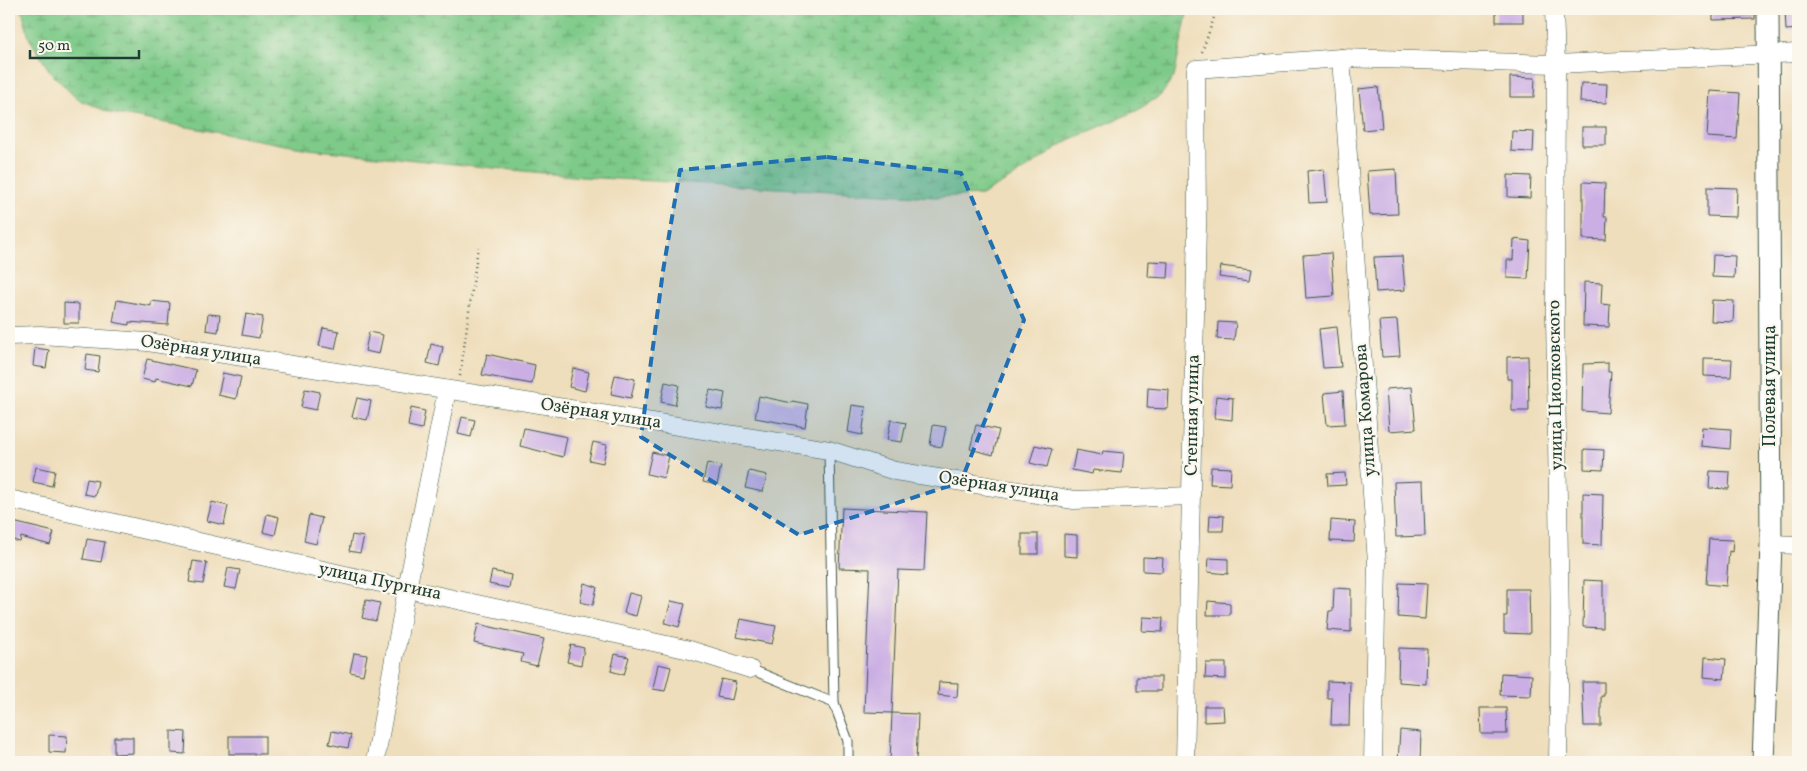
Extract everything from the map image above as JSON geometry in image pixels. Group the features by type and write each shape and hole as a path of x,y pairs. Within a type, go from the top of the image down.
{"street":[{"name":"улица Циолковского","path":"1554,9 1556,64 1555,314 1560,624 1558,762"},
{"name":"Полевая улица","path":"1763,762 1771,544 1768,9"},
{"path":"1196,68 1341,58 1556,64 1798,53"},
{"name":"улица Комарова","path":"1341,58 1377,563 1373,762"},
{"name":"Степная улица","path":"1184,762 1197,225 1196,68"},
{"name":"Озёрная улица","path":"9,336 40,335 148,342 829,450 895,470 1074,500 1191,496"},
{"path":"375,762 407,589 453,391"},
{"name":"улица Пургина","path":"9,499 407,589 690,650 750,669"},
{"path":"1771,544 1798,545"}],"lane":[{"path":"829,450 834,703 848,741 848,762"},
{"path":"750,669 834,703"}],"path":[{"path":"1196,68 1217,9"},
{"path":"453,391 478,247"}],"highlighted area":[{"path":"827,157 961,173 1024,320 961,482 799,535 641,437 663,271 680,170"}],"green space":[{"path":"22,9 1188,9 1174,77 1161,95 1136,111 1069,140 1017,175 981,195 936,197 582,177 308,149 111,113 77,99 51,73 29,38"}],"building":[{"path":"1496,9 1523,9 1523,22 1496,22"},
{"path":"1713,9 1755,9 1755,19 1713,20"},
{"path":"1785,9 1798,9 1798,29 1786,30"},
{"path":"1510,77 1535,78 1534,97 1510,97"},
{"path":"1581,83 1607,84 1606,103 1580,102"},
{"path":"1378,87 1382,128 1363,130 1359,89"},
{"path":"1710,91 1740,93 1737,139 1707,137"},
{"path":"1582,127 1606,127 1606,145 1582,145"},
{"path":"1512,131 1534,132 1533,152 1511,151"},
{"path":"1324,169 1327,202 1309,203 1307,171"},
{"path":"1396,169 1398,214 1370,215 1367,171"},
{"path":"1508,175 1531,176 1530,198 1508,197"},
{"path":"1583,182 1605,183 1604,217 1607,217 1606,240 1583,239"},
{"path":"1707,187 1737,188 1736,217 1707,216"},
{"path":"1514,239 1530,241 1528,279 1507,278 1507,260 1513,260"},
{"path":"1331,253 1334,296 1306,298 1303,255"},
{"path":"1713,255 1735,256 1734,278 1712,277"},
{"path":"1402,256 1405,290 1376,292 1374,257"},
{"path":"1149,261 1169,262 1168,278 1148,277"},
{"path":"1221,266 1251,270 1249,281 1219,277"},
{"path":"1584,282 1602,283 1601,304 1610,305 1609,327 1583,326"},
{"path":"117,300 151,306 151,301 170,303 168,325 129,322 129,325 113,322"},
{"path":"1712,300 1734,301 1733,322 1711,321"},
{"path":"64,303 79,304 79,323 64,323"},
{"path":"208,314 220,315 218,332 206,330"},
{"path":"246,314 263,317 259,338 242,335"},
{"path":"1397,320 1400,356 1382,357 1379,321"},
{"path":"1218,322 1236,323 1234,340 1217,339"},
{"path":"1337,327 1341,367 1323,368 1319,329"},
{"path":"323,328 339,331 335,349 319,346"},
{"path":"369,332 383,335 379,354 365,351"},
{"path":"431,344 443,347 439,366 427,363"},
{"path":"35,348 49,350 46,368 33,366"},
{"path":"87,354 100,356 98,372 85,370"},
{"path":"487,354 535,365 532,384 482,375"},
{"path":"1528,356 1529,411 1512,411 1512,379 1507,379 1507,357"},
{"path":"1704,358 1732,359 1731,377 1704,376"},
{"path":"147,359 196,370 192,386 156,378 155,382 142,379"},
{"path":"1608,363 1608,372 1611,372 1608,413 1582,411 1583,364"},
{"path":"573,368 589,372 585,391 569,387"},
{"path":"223,373 241,377 236,399 218,395"},
{"path":"615,375 635,379 631,398 611,394"},
{"path":"665,382 679,385 675,405 661,402"},
{"path":"1412,387 1416,429 1389,431 1386,389"},
{"path":"1148,388 1169,390 1168,409 1147,408"},
{"path":"305,389 320,392 316,410 301,407"},
{"path":"710,390 725,393 722,410 706,407"},
{"path":"1343,391 1345,424 1327,425 1324,393"},
{"path":"759,396 792,403 792,401 808,404 805,427 755,418"},
{"path":"1216,396 1233,398 1232,420 1214,418"},
{"path":"357,398 371,401 367,420 352,417"},
{"path":"852,405 866,407 862,435 848,432"},
{"path":"411,408 425,411 422,429 408,426"},
{"path":"462,417 475,420 471,437 458,434"},
{"path":"891,420 906,423 902,442 887,440"},
{"path":"933,425 946,427 942,447 930,445"},
{"path":"976,425 999,430 993,455 970,449"},
{"path":"1702,427 1731,429 1730,449 1701,446"},
{"path":"524,428 567,437 563,457 520,446"},
{"path":"593,442 607,445 603,463 589,460"},
{"path":"1035,445 1052,449 1047,467 1030,463"},
{"path":"1584,449 1604,450 1603,470 1584,469"},
{"path":"1076,450 1102,455 1103,451 1124,453 1122,473 1093,470 1092,474 1072,470"},
{"path":"652,452 669,456 664,478 647,474"},
{"path":"707,463 721,466 717,485 703,482"},
{"path":"36,467 55,471 52,486 33,482"},
{"path":"1211,467 1231,468 1230,485 1210,484"},
{"path":"749,471 767,475 763,492 745,488"},
{"path":"1710,471 1730,472 1729,489 1709,488"},
{"path":"1345,473 1346,485 1328,486 1327,474"},
{"path":"87,479 98,481 95,496 84,494"},
{"path":"1423,481 1425,536 1396,537 1394,482"},
{"path":"1583,493 1603,494 1602,545 1583,544"},
{"path":"212,502 228,506 224,525 207,521"},
{"path":"842,508 927,512 924,571 898,570 892,713 864,712 870,569 839,568"},
{"path":"267,514 279,517 275,535 263,532"},
{"path":"309,515 322,518 316,544 304,541"},
{"path":"1210,515 1224,516 1223,531 1209,531"},
{"path":"1331,520 1355,522 1354,542 1330,541"},
{"path":"9,521 54,532 50,545 21,537 20,542 9,539"},
{"path":"1022,534 1038,534 1038,554 1022,554"},
{"path":"1064,534 1077,535 1077,557 1064,556"},
{"path":"352,535 364,537 360,553 349,551"},
{"path":"87,539 105,542 101,562 83,559"},
{"path":"1709,539 1733,540 1732,552 1729,551 1726,586 1706,584"},
{"path":"1143,557 1163,558 1162,572 1143,571"},
{"path":"1209,558 1228,559 1228,574 1208,572"},
{"path":"193,561 207,563 203,584 189,582"},
{"path":"228,568 240,570 236,589 224,587"},
{"path":"492,571 511,575 509,588 489,584"},
{"path":"1584,580 1603,581 1603,628 1583,627"},
{"path":"584,583 597,587 593,605 580,602"},
{"path":"1399,583 1427,584 1425,619 1398,617"},
{"path":"1334,588 1351,589 1351,632 1327,630 1329,611 1333,611"},
{"path":"1507,589 1529,589 1530,634 1504,633 1504,616 1507,616"},
{"path":"629,593 641,596 636,616 624,613"},
{"path":"366,600 380,603 376,621 362,618"},
{"path":"671,601 685,604 679,627 665,623"},
{"path":"1208,601 1230,603 1230,615 1207,615"},
{"path":"1143,617 1163,618 1162,632 1142,631"},
{"path":"741,619 776,626 772,644 737,637"},
{"path":"478,624 544,639 537,666 521,662 523,654 474,643"},
{"path":"571,645 584,648 581,665 567,662"},
{"path":"1399,648 1427,649 1426,684 1398,682"},
{"path":"354,653 367,655 363,675 350,672"},
{"path":"615,654 629,657 624,675 611,671"},
{"path":"1705,657 1726,659 1724,679 1704,677"},
{"path":"1206,663 1226,663 1226,679 1205,678"},
{"path":"658,664 671,667 665,691 653,689"},
{"path":"1501,673 1532,675 1531,696 1500,695"},
{"path":"1137,677 1161,677 1161,691 1137,691"},
{"path":"721,679 736,682 732,700 717,697"},
{"path":"1327,681 1350,682 1349,725 1331,725 1332,698 1327,698"},
{"path":"939,682 958,683 957,697 938,695"},
{"path":"1582,682 1604,682 1604,696 1601,696 1601,726 1584,726"},
{"path":"1204,706 1223,706 1224,721 1204,722"},
{"path":"1480,708 1506,708 1507,734 1481,734"},
{"path":"892,713 918,714 916,762 890,762"},
{"path":"1400,730 1421,732 1420,762 1398,762"},
{"path":"171,731 186,732 185,754 171,753"},
{"path":"332,731 351,735 348,748 329,744"},
{"path":"49,735 67,736 66,753 49,752"},
{"path":"229,736 265,736 265,754 229,754"},
{"path":"114,737 133,737 133,753 114,754"}]}
